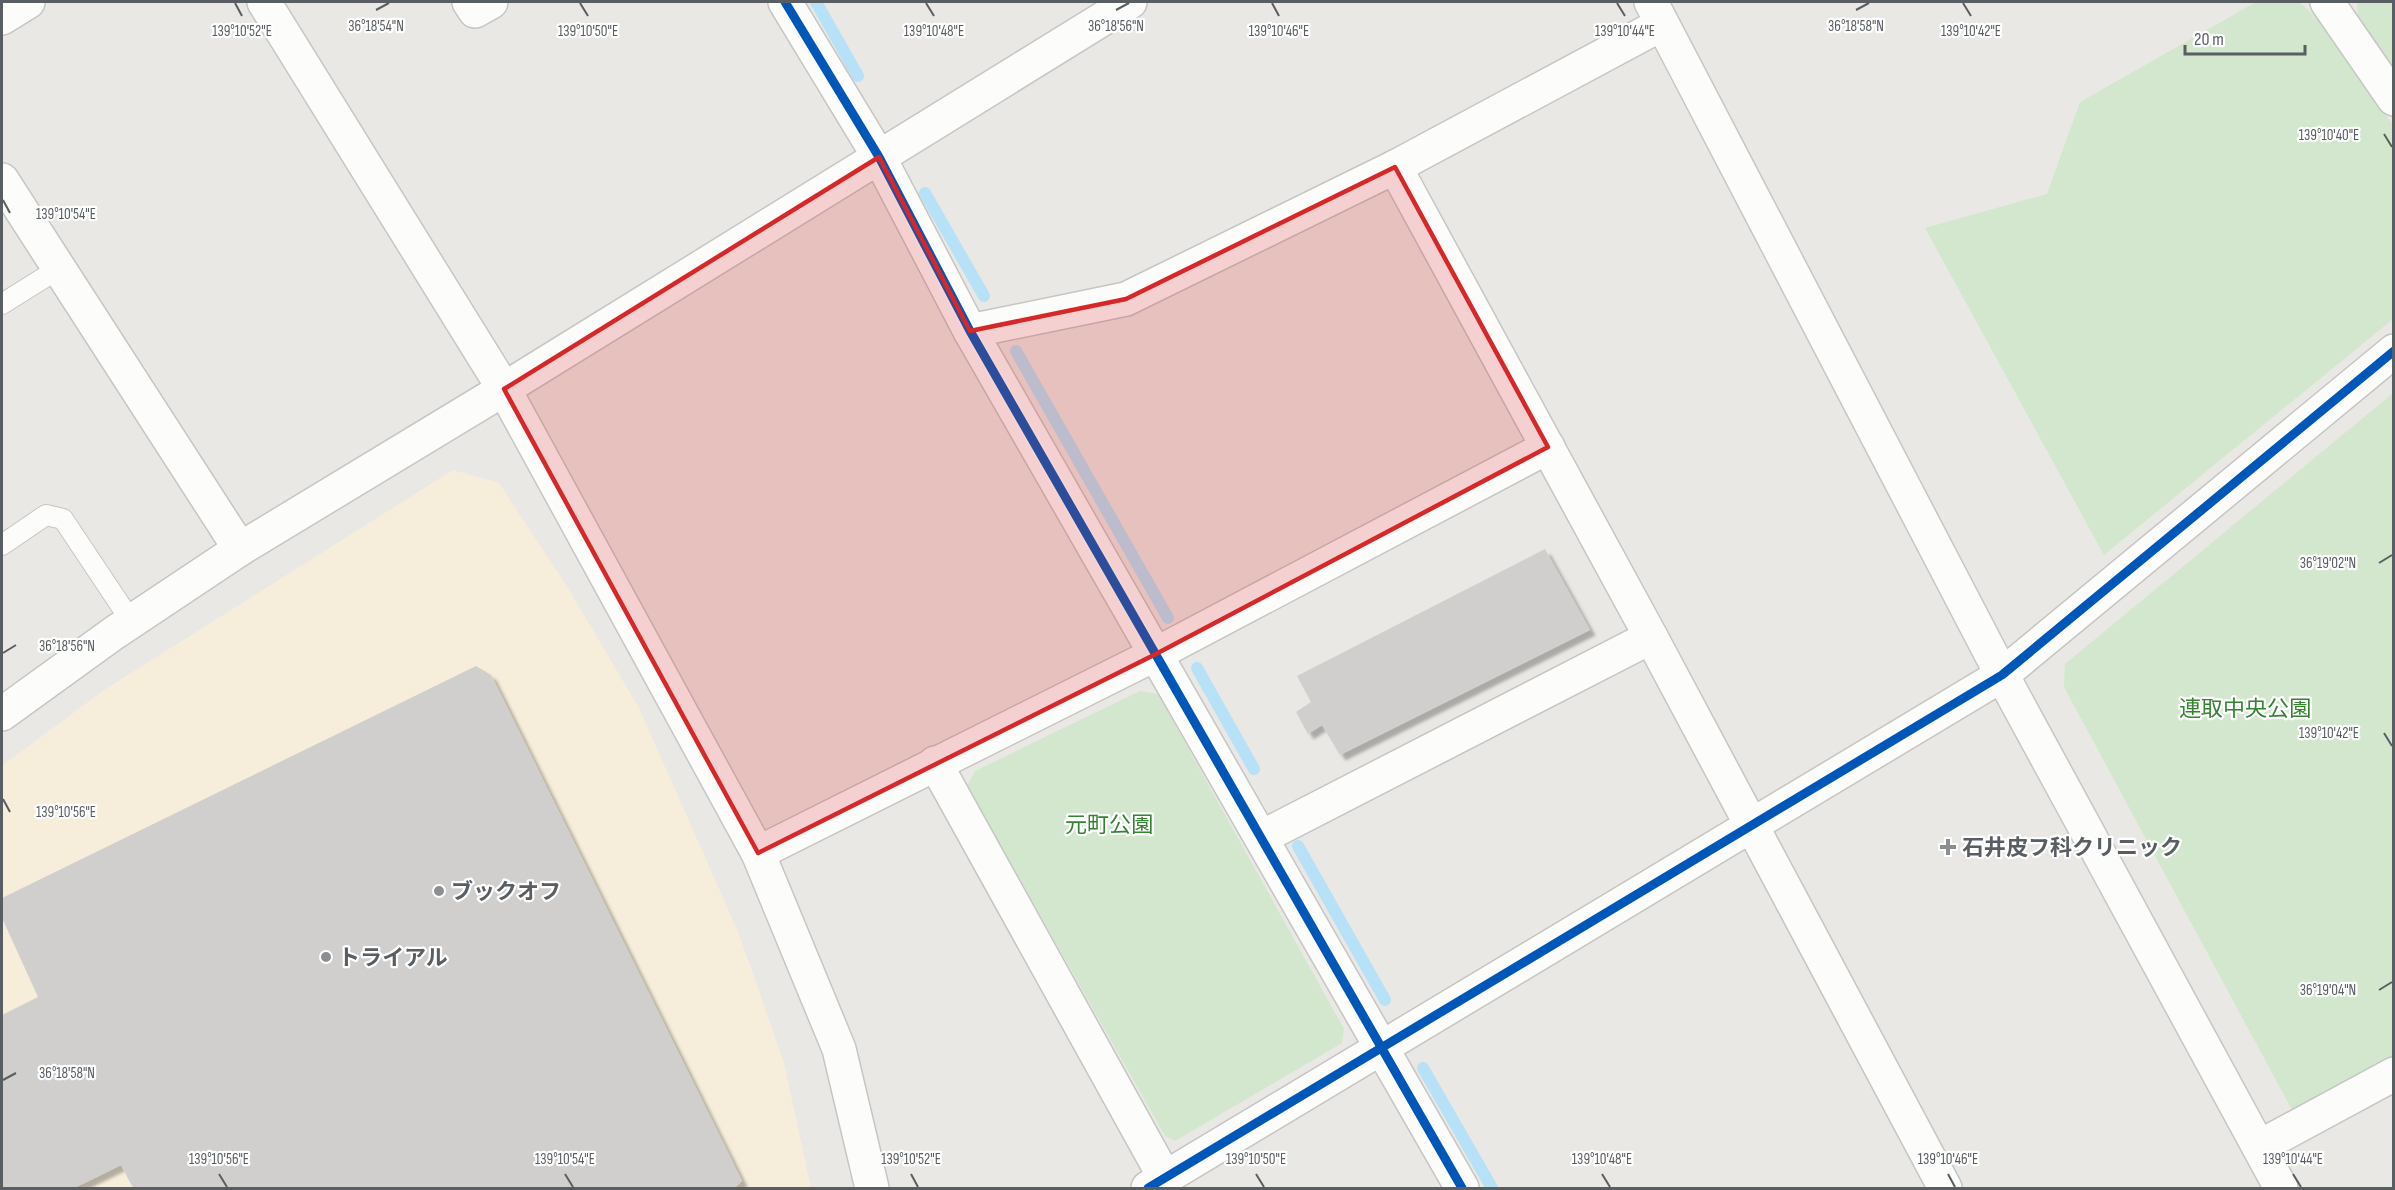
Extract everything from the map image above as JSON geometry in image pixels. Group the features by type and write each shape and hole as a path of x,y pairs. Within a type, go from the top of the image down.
{"street":[{"path":"2,18 28,2"},
{"path":"264,2 504,389 758,853 839,1049 872,1188"},
{"path":"469,2 475,11 491,2"},
{"path":"785,2 879,157 970,331 1462,1188"},
{"path":"2,714 131,621 240,549 504,389 1130,2"},
{"path":"2328,2 2394,99"},
{"path":"970,331 1126,299 1395,167 1657,13 2002,675 2281,1188"},
{"path":"1395,167 1651,636 1945,1188"},
{"path":"2,180 240,549"},
{"path":"935,763 1156,1183 2002,675 2394,351"},
{"path":"758,853 1154,655 1548,447"},
{"path":"1262,837 1651,636"},
{"path":"2259,1147 2394,1074"}],"lane":[{"path":"2,304 58,268"},
{"path":"2,545 46,515 63,519 131,621"}],"highlighted area":[{"path":"879,157 970,331 1126,299 1395,167 1548,447 1154,655 758,853 504,389"}],"shaded area":[{"name":"トライアル","path":"453,470 499,483 568,588 639,708 739,934 784,1063 811,1188 2,1188 2,766 104,690"}],"green space":[{"path":"2256,2 2299,2 2322,23 2393,125 2393,319 2104,555 1925,228 2047,194 2080,102"},
{"path":"2357,2 2393,2 2393,73 2358,20"},
{"name":"連取中央公園","path":"2393,393 2393,1055 2292,1110 2064,687 2065,664"},
{"name":"元町公園","path":"1140,691 1158,694 1344,1029 1342,1043 1175,1141 1165,1136 967,786 975,771"}],"building":[{"path":"1545,549 1590,630 1340,755 1322,725 1308,734 1296,712 1311,702 1297,676"},
{"name":"トライアル","path":"476,666 491,675 742,1181 734,1188 133,1188 121,1165 74,1188 2,1188 2,1015 38,997 2,918 2,898"}],"waterway":[{"path":"816,2 858,76"},
{"path":"925,193 984,296"},
{"path":"1016,351 1168,618"},
{"path":"1197,668 1254,769"},
{"path":"1298,846 1385,1000"},
{"path":"1423,1068 1492,1188"}],"cycle path":[{"path":"785,2 879,157 970,331 1462,1188"},
{"path":"1148,1188 2002,675 2394,351"}],"place":[{"name":"石井皮フ科クリニック","path":"1948,847"},
{"name":"ブックオフ","path":"439,891"},
{"name":"トライアル","path":"326,957"}]}
